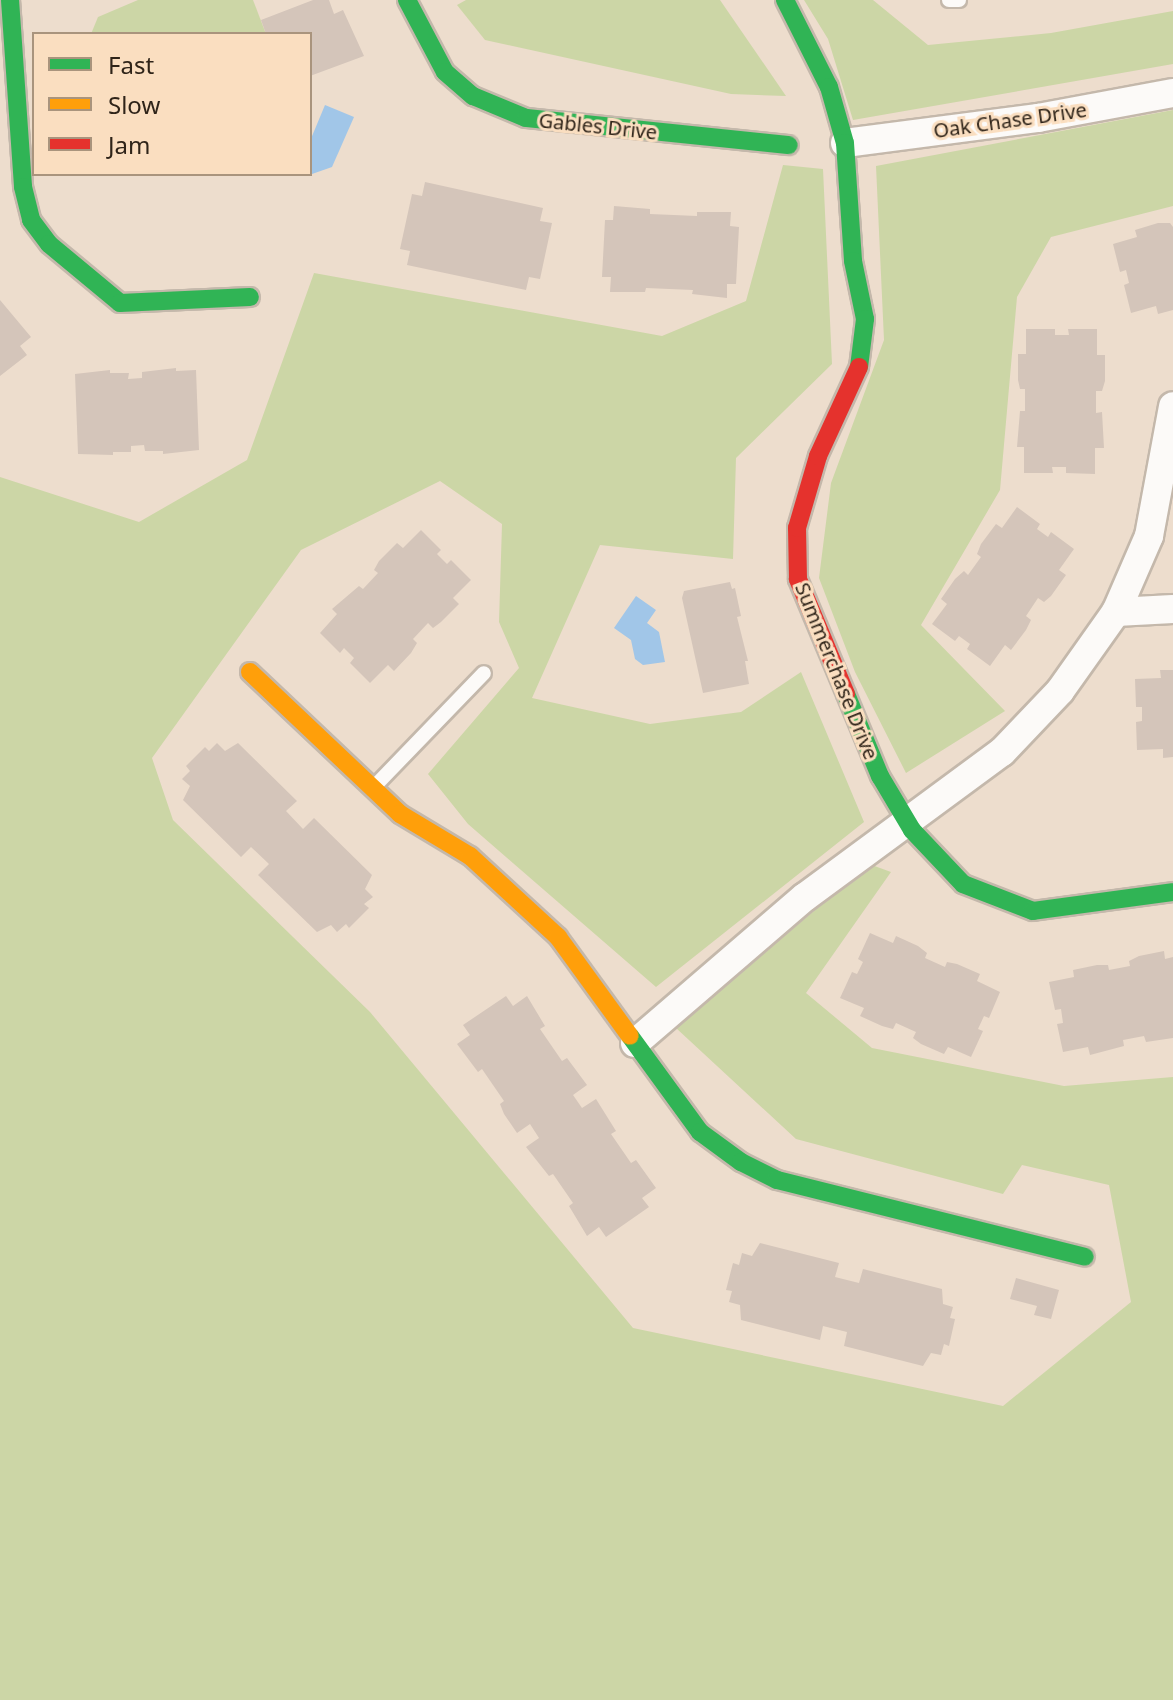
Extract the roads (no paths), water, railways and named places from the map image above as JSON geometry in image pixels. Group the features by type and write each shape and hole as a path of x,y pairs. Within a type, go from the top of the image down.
{"street":[{"path":"10,0 23,187 31,220 49,244 120,303 250,297"},
{"name":"Summerchase Drive","path":"785,0 829,87 845,143 853,261 865,319 859,366 818,456 797,528 798,579 880,776 906,821 963,884 1033,911 1173,892"},
{"name":"Gables Drive","path":"414,3 445,72 473,96 526,118 789,145"},
{"name":"Oak Chase Drive","path":"845,143 1038,118 1173,93"},
{"path":"635,1043 805,897 1002,752 1060,691 1116,612 1149,536 1173,406"},
{"path":"1116,612 1173,609"},
{"path":"250,672 400,814 470,856 558,937 700,1132 741,1162 777,1180 1085,1257"}],"lane":[{"path":"949,0 959,0"},
{"path":"371,789 484,673"}],"water":[{"path":"325,105 354,117 332,167 312,174 312,136"},
{"path":"636,596 656,610 647,623 659,632 665,662 643,665 635,659 631,640 614,628"}]}
